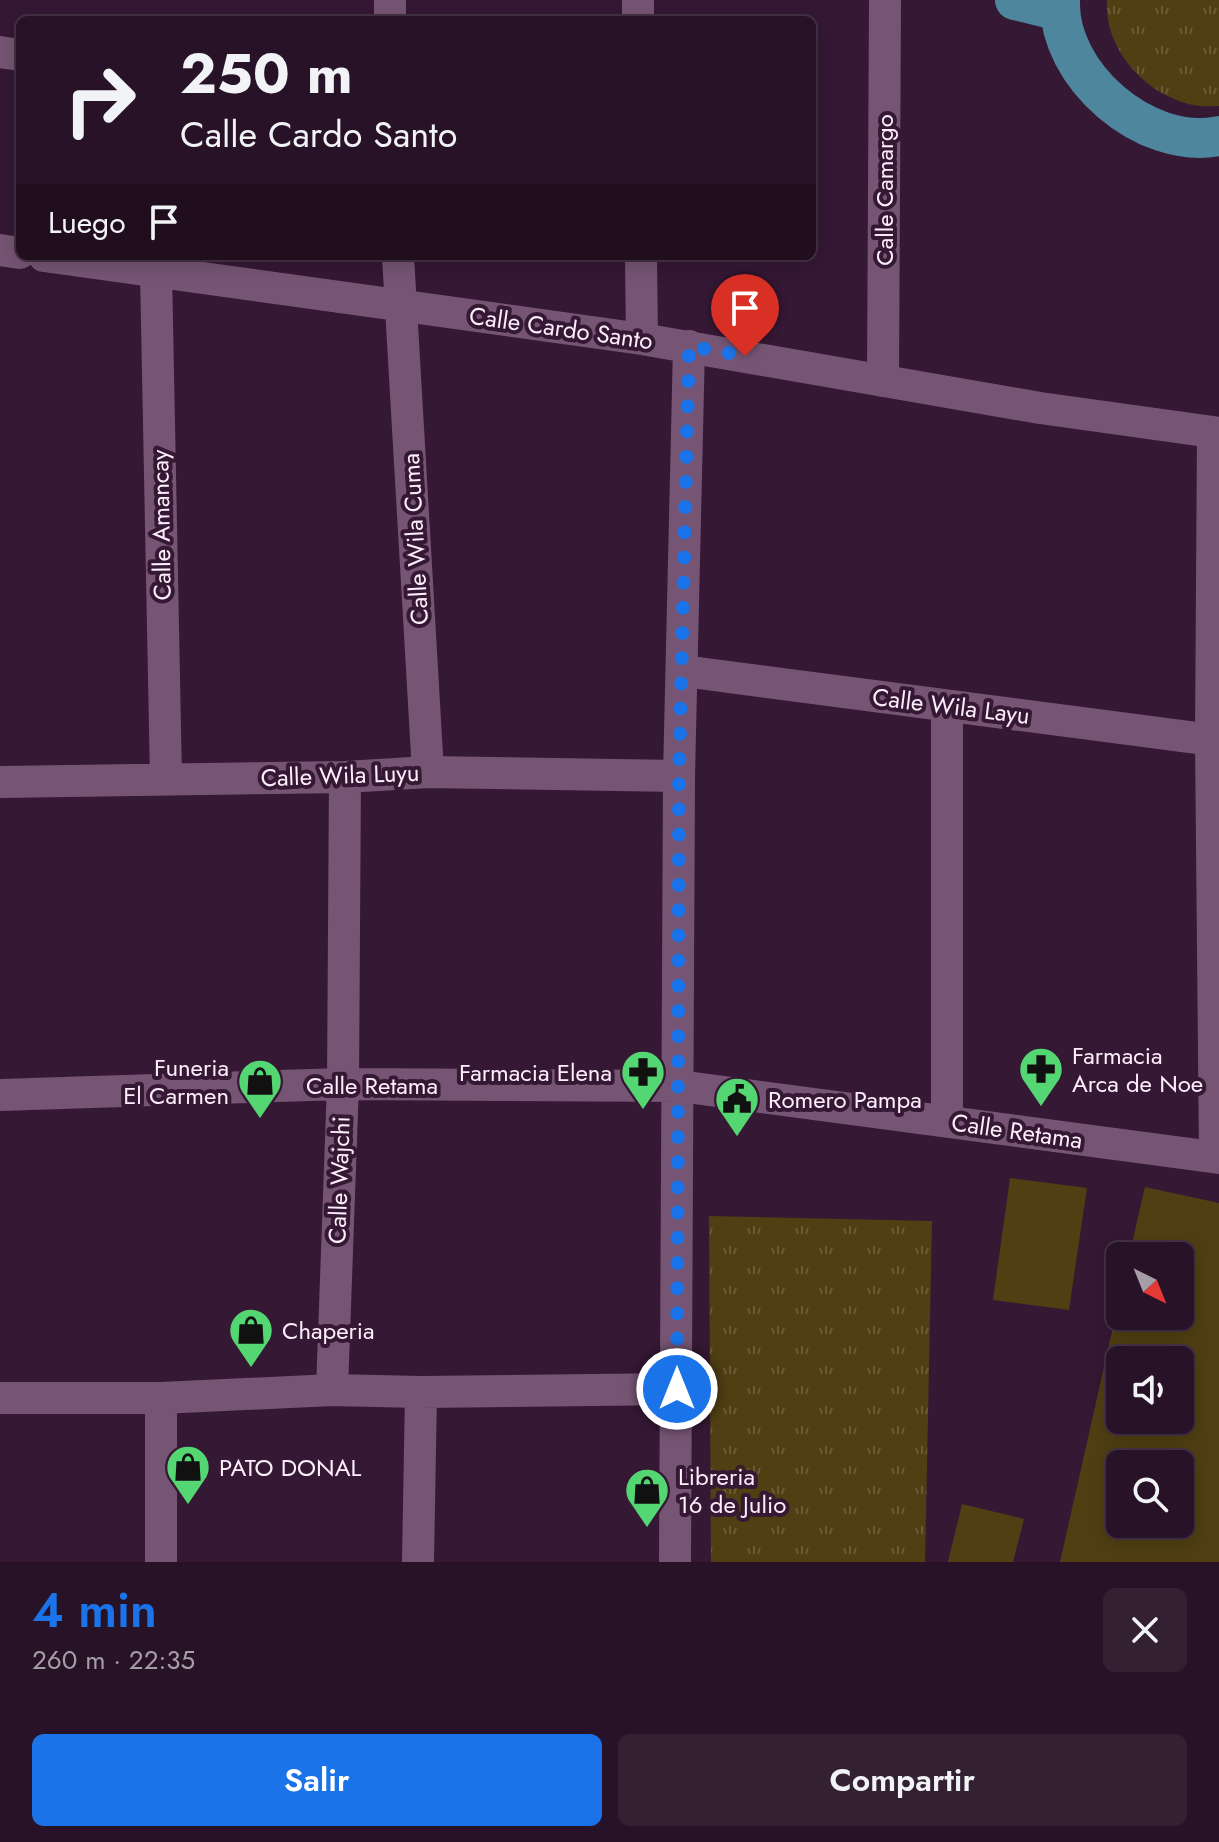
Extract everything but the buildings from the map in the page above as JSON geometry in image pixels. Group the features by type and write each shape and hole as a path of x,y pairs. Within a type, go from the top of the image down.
{"main road":[{"path":"1015,0 1060,5 1071,52 1094,89 1127,117 1168,133 1219,136"}],"street":[{"name":"Calle Camargo","path":"883,381 885,0"},
{"name":"Calle Cardo Santo","path":"72,260 689,346 1040,408 1216,433"},
{"name":"Calle Wila Cuma","path":"398,260 428,772"},
{"path":"641,260 642,339"},
{"name":"Calle Amancay","path":"156,272 166,778"},
{"path":"675,1562 679,776 689,346"},
{"path":"1216,433 1217,1157"},
{"name":"Calle Wila Layu","path":"683,671 1215,740"},
{"path":"947,706 947,1121"},
{"name":"Calle Wila Luyu","path":"0,782 345,777 428,772 679,776"},
{"name":"Calle Wajchi","path":"332,1390 343,1084 345,777"},
{"name":"Calle Retama","path":"0,1095 343,1084 679,1086 1217,1157"},
{"path":"0,1398 161,1398 332,1390 677,1389"},
{"path":"418,1562 421,1392"},
{"path":"161,1398 161,1562"}],"green space":[{"path":"1107,0 1219,0 1219,106 1196,106 1176,100 1144,81 1120,53 1108,18"},
{"path":"1010,1178 1087,1188 1069,1310 993,1300"},
{"path":"1145,1187 1219,1203 1219,1562 1060,1562 1106,1358 1106,1434 1194,1434 1194,1346 1109,1346 1112,1330 1194,1330 1194,1242 1132,1242"},
{"path":"709,1216 932,1221 925,1562 711,1562"},
{"path":"962,1504 1024,1519 1013,1562 948,1562"}],"place":[{"name":"Farmacia Arca de Noe","path":"1041,1108"},
{"name":"Farmacia Elena","path":"643,1111"},
{"name":"Funeria El Carmen","path":"260,1120"},
{"name":"Romero Pampa","path":"737,1138"},
{"name":"Chaperia","path":"251,1369"},
{"name":"PATO DONAL","path":"188,1506"},
{"name":"Libreria 16 de Julio","path":"647,1529"}],"route":[{"path":"677,1389 679,776 689,346 745,356"}]}
